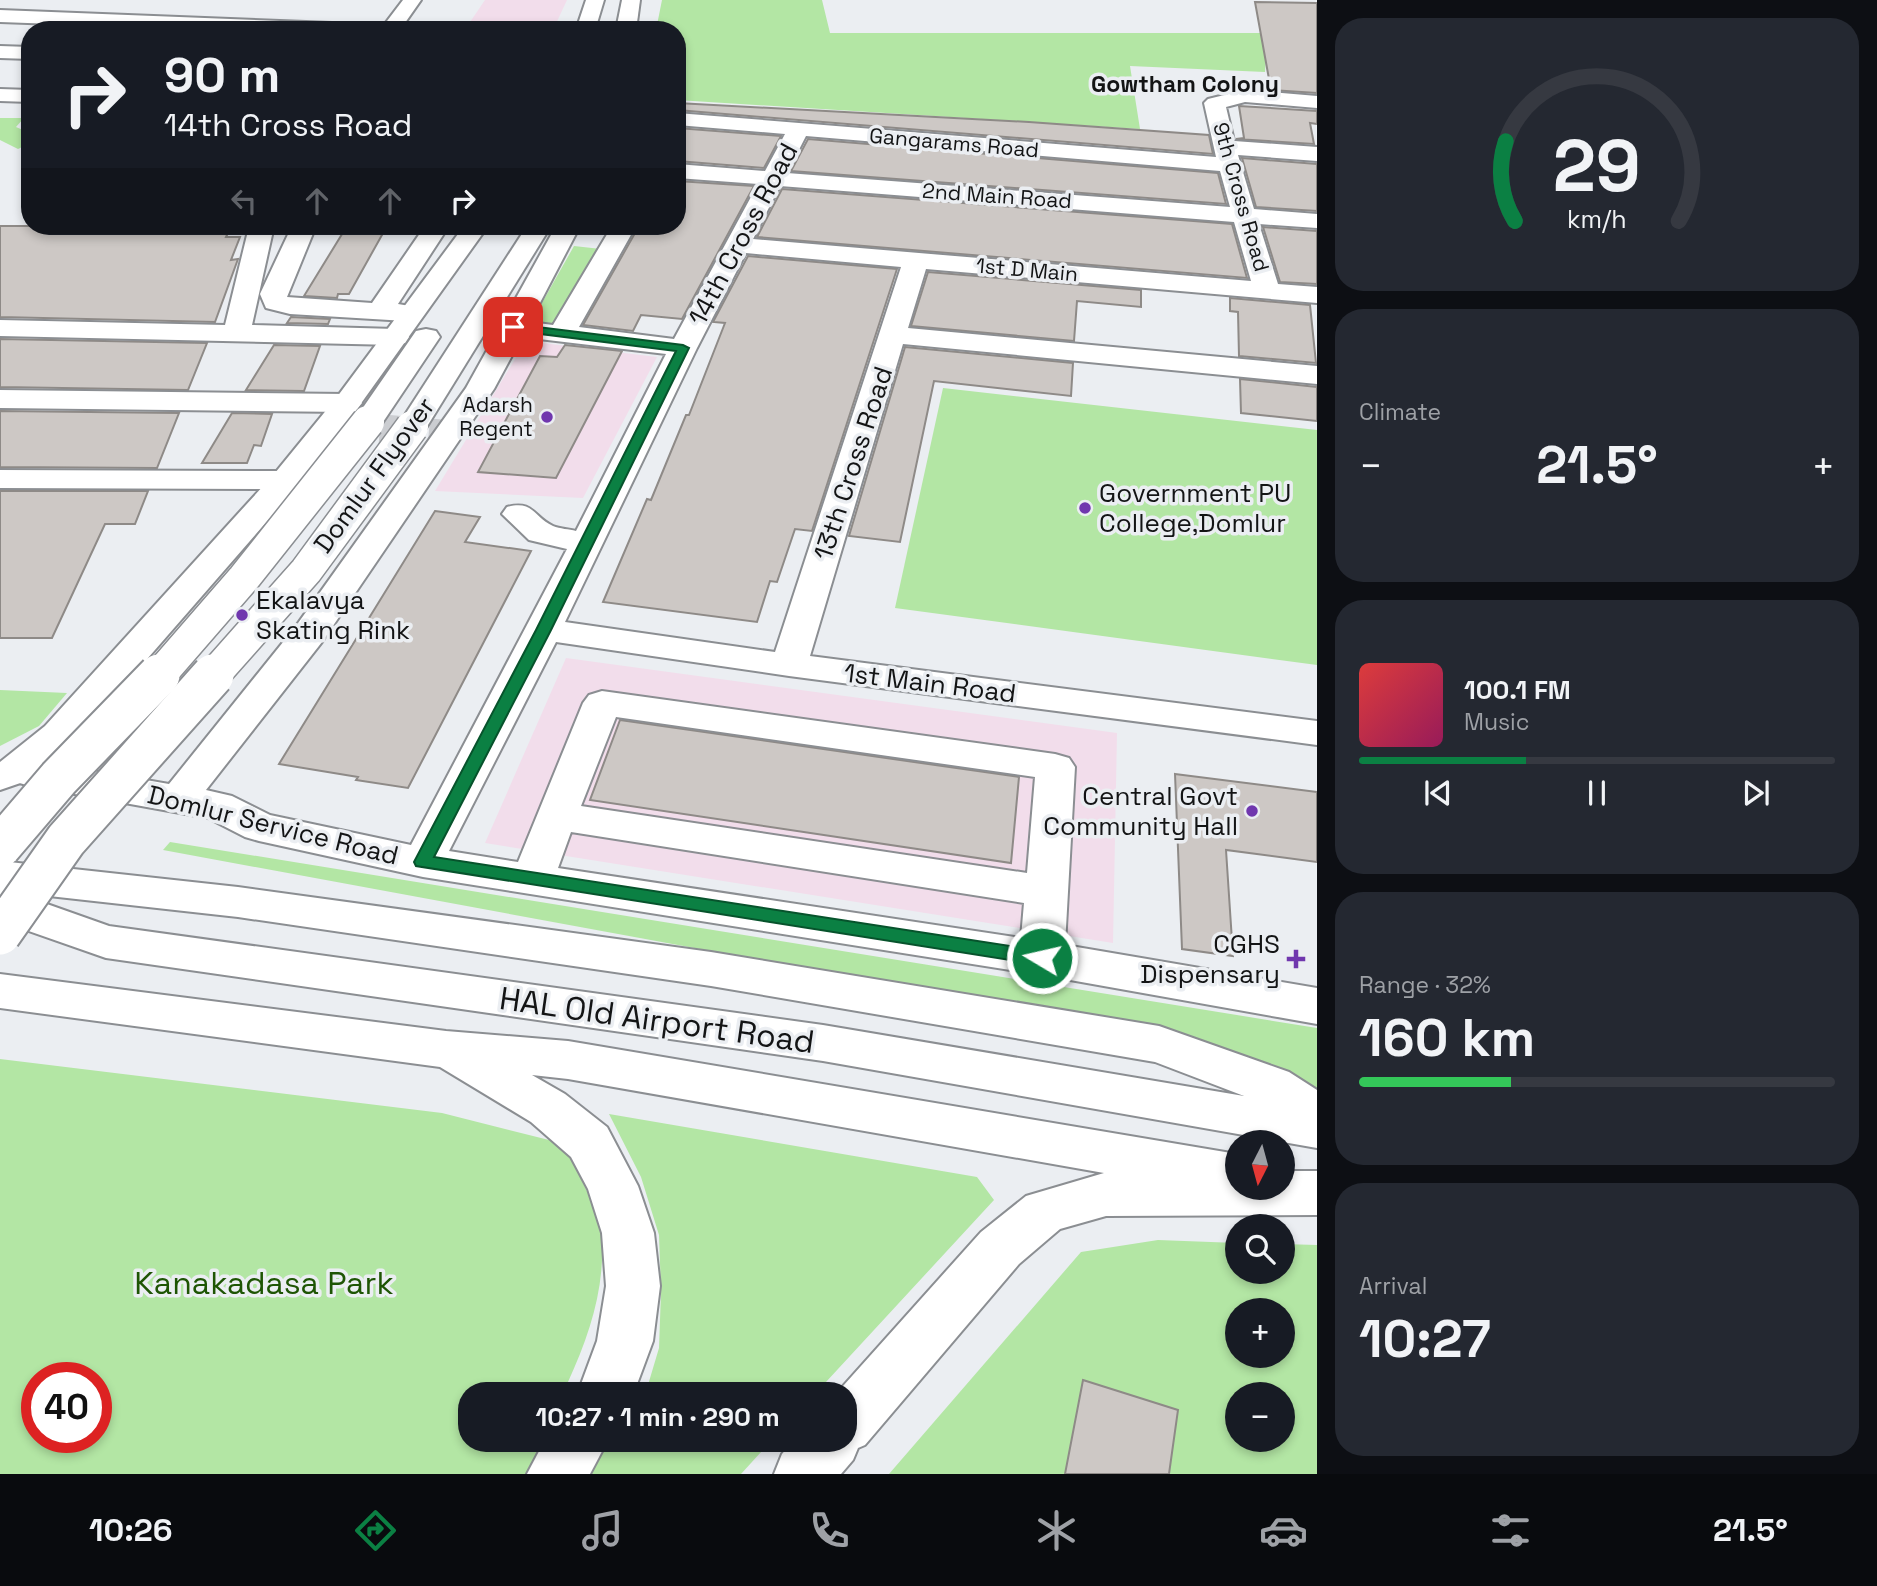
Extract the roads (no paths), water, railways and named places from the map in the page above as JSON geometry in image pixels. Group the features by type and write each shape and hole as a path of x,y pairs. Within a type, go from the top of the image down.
{"street":[{"path":"397,21 412,0"},
{"path":"588,21 595,0"},
{"path":"628,21 631,0"},
{"path":"0,16 118,21"},
{"path":"0,52 21,53"},
{"path":"0,95 21,96"},
{"name":"9th Cross Road","path":"1268,291 1227,156 1215,103 1245,96 1317,102"},
{"name":"Gangarams Road","path":"686,120 798,130 1227,156 1317,155"},
{"name":"14th Cross Road","path":"423,862 544,630 683,348 798,130"},
{"name":"2nd Main Road","path":"686,172 1317,221"},
{"path":"236,334 260,235"},
{"path":"300,235 273,295 275,302 396,320"},
{"path":"9,774 59,735 286,480 358,413 433,235"},
{"path":"0,328 236,334 396,320 468,235"},
{"name":"Domlur Flyover","path":"0,847 21,818 167,667 258,564 358,413 495,235"},
{"name":"Domlur Flyover","path":"0,934 66,839 306,571 412,427 533,235"},
{"path":"179,798 309,634 480,389 563,235"},
{"path":"562,333 620,235"},
{"name":"1st D Main","path":"737,246 1317,295"},
{"name":"13th Cross Road","path":"789,665 916,260"},
{"path":"513,327 683,348"},
{"path":"894,335 1317,375"},
{"path":"0,399 358,413"},
{"path":"0,480 286,480"},
{"path":"518,514 541,533 585,543"},
{"name":"1st Main Road","path":"544,630 789,665 1317,733"},
{"path":"532,879 602,703 1055,767 1042,958"},
{"name":"Domlur Service Road","path":"9,774 218,806 259,827 423,862 1042,958 1317,1006"},
{"path":"557,816 1047,891"},
{"path":"0,876 238,902 711,969 1159,1044 1272,1086 1317,1115"},
{"name":"HAL Old Airport Road","path":"0,904 106,942 822,1043 1317,1128"},
{"path":"0,927 106,942"},
{"name":"HAL Old Airport Road","path":"0,991 446,1049 568,1060 1225,1173"},
{"path":"446,1049 548,1108 589,1142 613,1186 628,1233 633,1286 625,1341 610,1382"},
{"path":"1295,1186 1317,1191"},
{"path":"857,1412 1000,1248 1044,1212 1106,1194 1317,1191"},
{"path":"556,1474 571,1452"},
{"path":"803,1474 822,1452"}],"tunnel":[{"path":"331,426 447,436"}],"place":[{"name":"Adarsh Regent","path":"547,417"},
{"name":"Government PU College,Domlur","path":"1085,508"},
{"name":"Ekalavya Skating Rink","path":"242,615"},
{"name":"Central Govt Community Hall","path":"1252,811"},
{"name":"CGHS Dispensary","path":"1296,959"}],"district":[{"name":"Gowtham Colony","path":"1185,84"}],"park label":[{"name":"Kanakadasa Park","path":"264,1283"}]}
